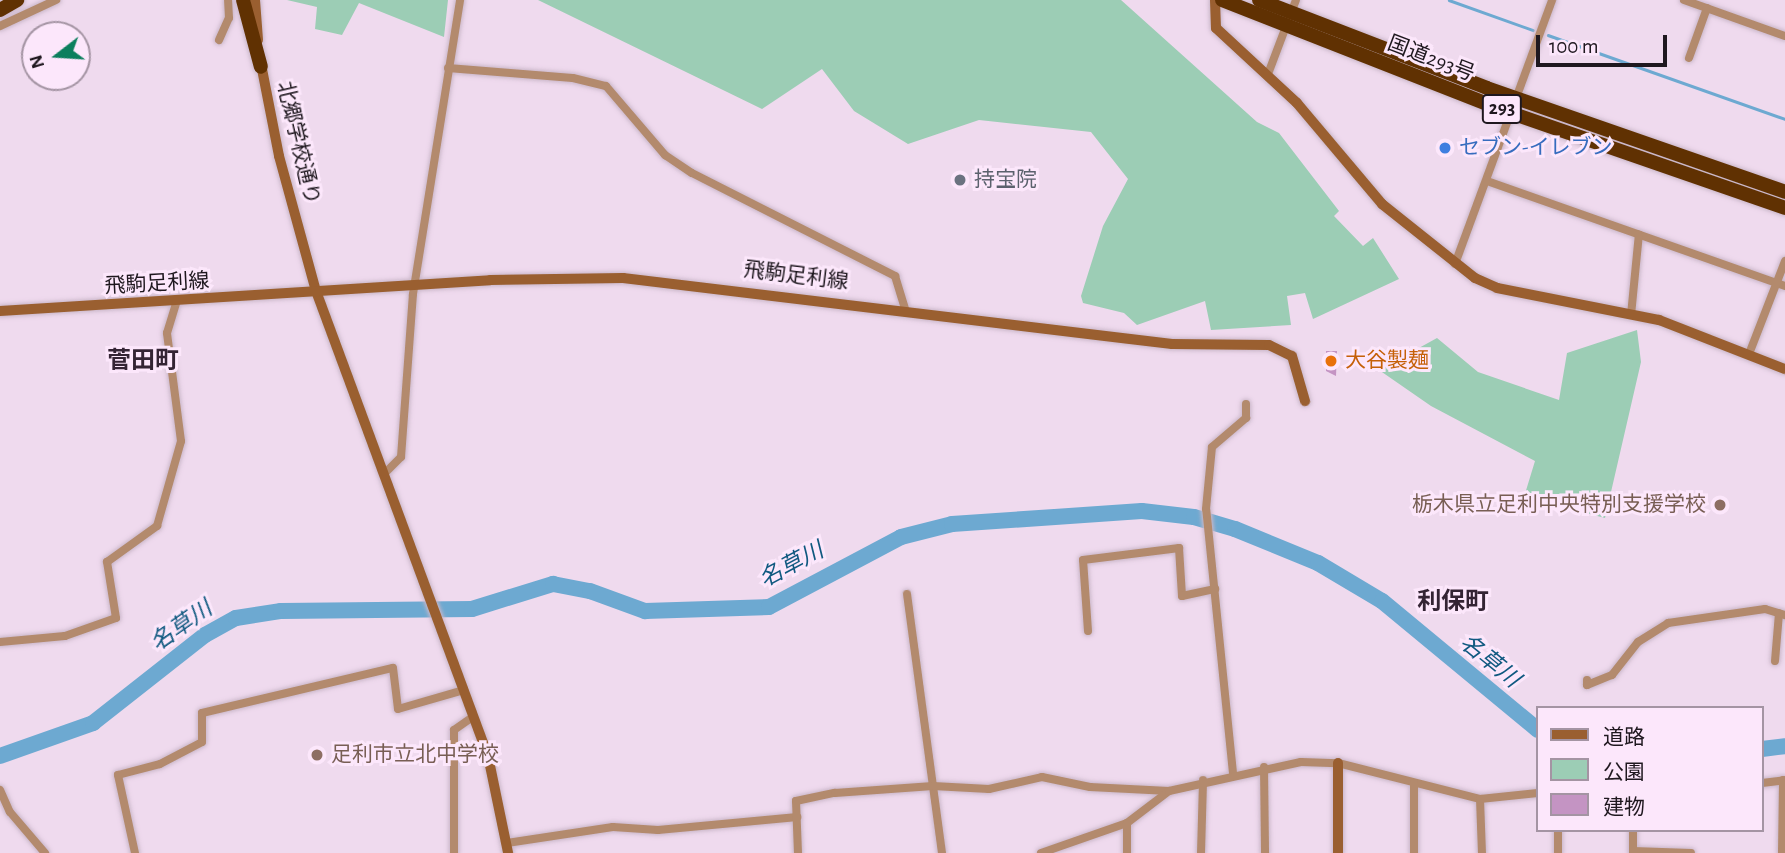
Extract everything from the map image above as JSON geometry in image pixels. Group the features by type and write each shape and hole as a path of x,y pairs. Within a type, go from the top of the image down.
{"highway":[{"path":"0,10 17,0"},
{"path":"243,0 261,67"},
{"name":"国道293号","path":"1222,0 1291,13"},
{"name":"国道293号","path":"1259,0 1513,106 1785,208"},
{"name":"国道293号","path":"1513,106 1785,192"}],"main road":[{"name":"北郷学校通り","path":"255,0 261,67 316,291"},
{"path":"1215,0 1216,28 1268,74 1382,204 1455,264 1497,288 1677,326 1785,369"},
{"name":"飛駒足利線","path":"0,311 176,303 414,285 623,278 905,309 1172,344 1269,345 1292,356 1306,401"},
{"path":"316,291 474,716 498,787 507,848"},
{"path":"1338,853 1339,763"}],"street":[{"path":"0,26 56,0"},
{"path":"219,40 229,18 228,0"},
{"path":"384,474 401,457 414,285 460,0"},
{"path":"1455,264 1552,0"},
{"path":"1684,0 1785,36"},
{"path":"1689,58 1707,8"},
{"path":"1268,74 1291,13"},
{"path":"449,68 573,78 606,86 665,155 692,173 895,276 905,309"},
{"path":"1487,181 1781,284"},
{"path":"1631,315 1639,234"},
{"path":"1749,354 1781,284 1785,261"},
{"path":"0,642 65,636 116,618 107,562 157,526 181,441 167,333 176,303"},
{"path":"1233,773 1207,513 1212,447 1246,418 1246,404"},
{"path":"1088,631 1083,560 1179,548 1182,596 1215,589"},
{"path":"907,594 942,853"},
{"path":"1587,680 1587,685 1612,675 1637,642 1668,622 1765,609 1782,614 1775,661"},
{"path":"135,853 118,775 160,764 202,742 202,713 393,668 398,709 464,690"},
{"path":"454,853 454,730 474,716"},
{"path":"1041,853 1063,850 1127,823 1169,791 1203,780 1264,767 1339,763 1480,799 1536,793"},
{"path":"1264,767 1265,853"},
{"path":"798,853 796,801 933,786 989,789 1042,777 1090,787 1169,791"},
{"path":"1201,853 1203,780"},
{"path":"1764,783 1784,780 1782,853"},
{"path":"1414,783 1414,853"},
{"path":"0,790 10,812 44,853"},
{"path":"1480,799 1482,853"},
{"path":"507,848 613,827 658,830 797,817"},
{"path":"1127,823 1127,853"},
{"path":"1558,832 1558,853"},
{"path":"1633,832 1633,852 1691,853"}],"green space":[{"path":"287,0 448,0 444,37 359,3 342,35 315,29 317,7"},
{"path":"538,0 1121,0 1257,122 1279,133 1339,211 1334,216 1363,246 1373,238 1399,279 1313,319 1305,293 1287,296 1291,325 1211,330 1205,301 1137,325 1124,313 1083,303 1081,296 1103,226 1128,179 1091,132 979,120 908,144 854,111 822,69 762,109"},
{"path":"1637,330 1641,362 1605,518 1524,497 1535,461 1431,406 1379,370 1437,338 1478,372 1559,400 1567,353"}],"building":[{"name":"大谷製麺","path":"1326,351 1337,351 1336,376 1326,371"}],"waterway":[{"path":"1449,0 1533,30"},
{"path":"1548,35 1785,119"},
{"name":"名草川","path":"0,756 93,723 205,635 236,618 281,611 472,609 553,584 590,591 645,611 769,607 901,537 952,524 1142,511 1194,517 1235,529 1318,563 1382,601 1536,728"},
{"name":"名草川","path":"1764,749 1785,746"}],"place":[{"name":"セブン-イレブン","path":"1445,148"},
{"name":"持宝院","path":"960,180"},
{"name":"大谷製麺","path":"1331,361"},
{"name":"栃木県立足利中央特別支援学校","path":"1720,505"},
{"name":"足利市立北中学校","path":"317,755"}],"district":[{"name":"菅田町","path":"143,362"},
{"name":"利保町","path":"1453,603"}]}
